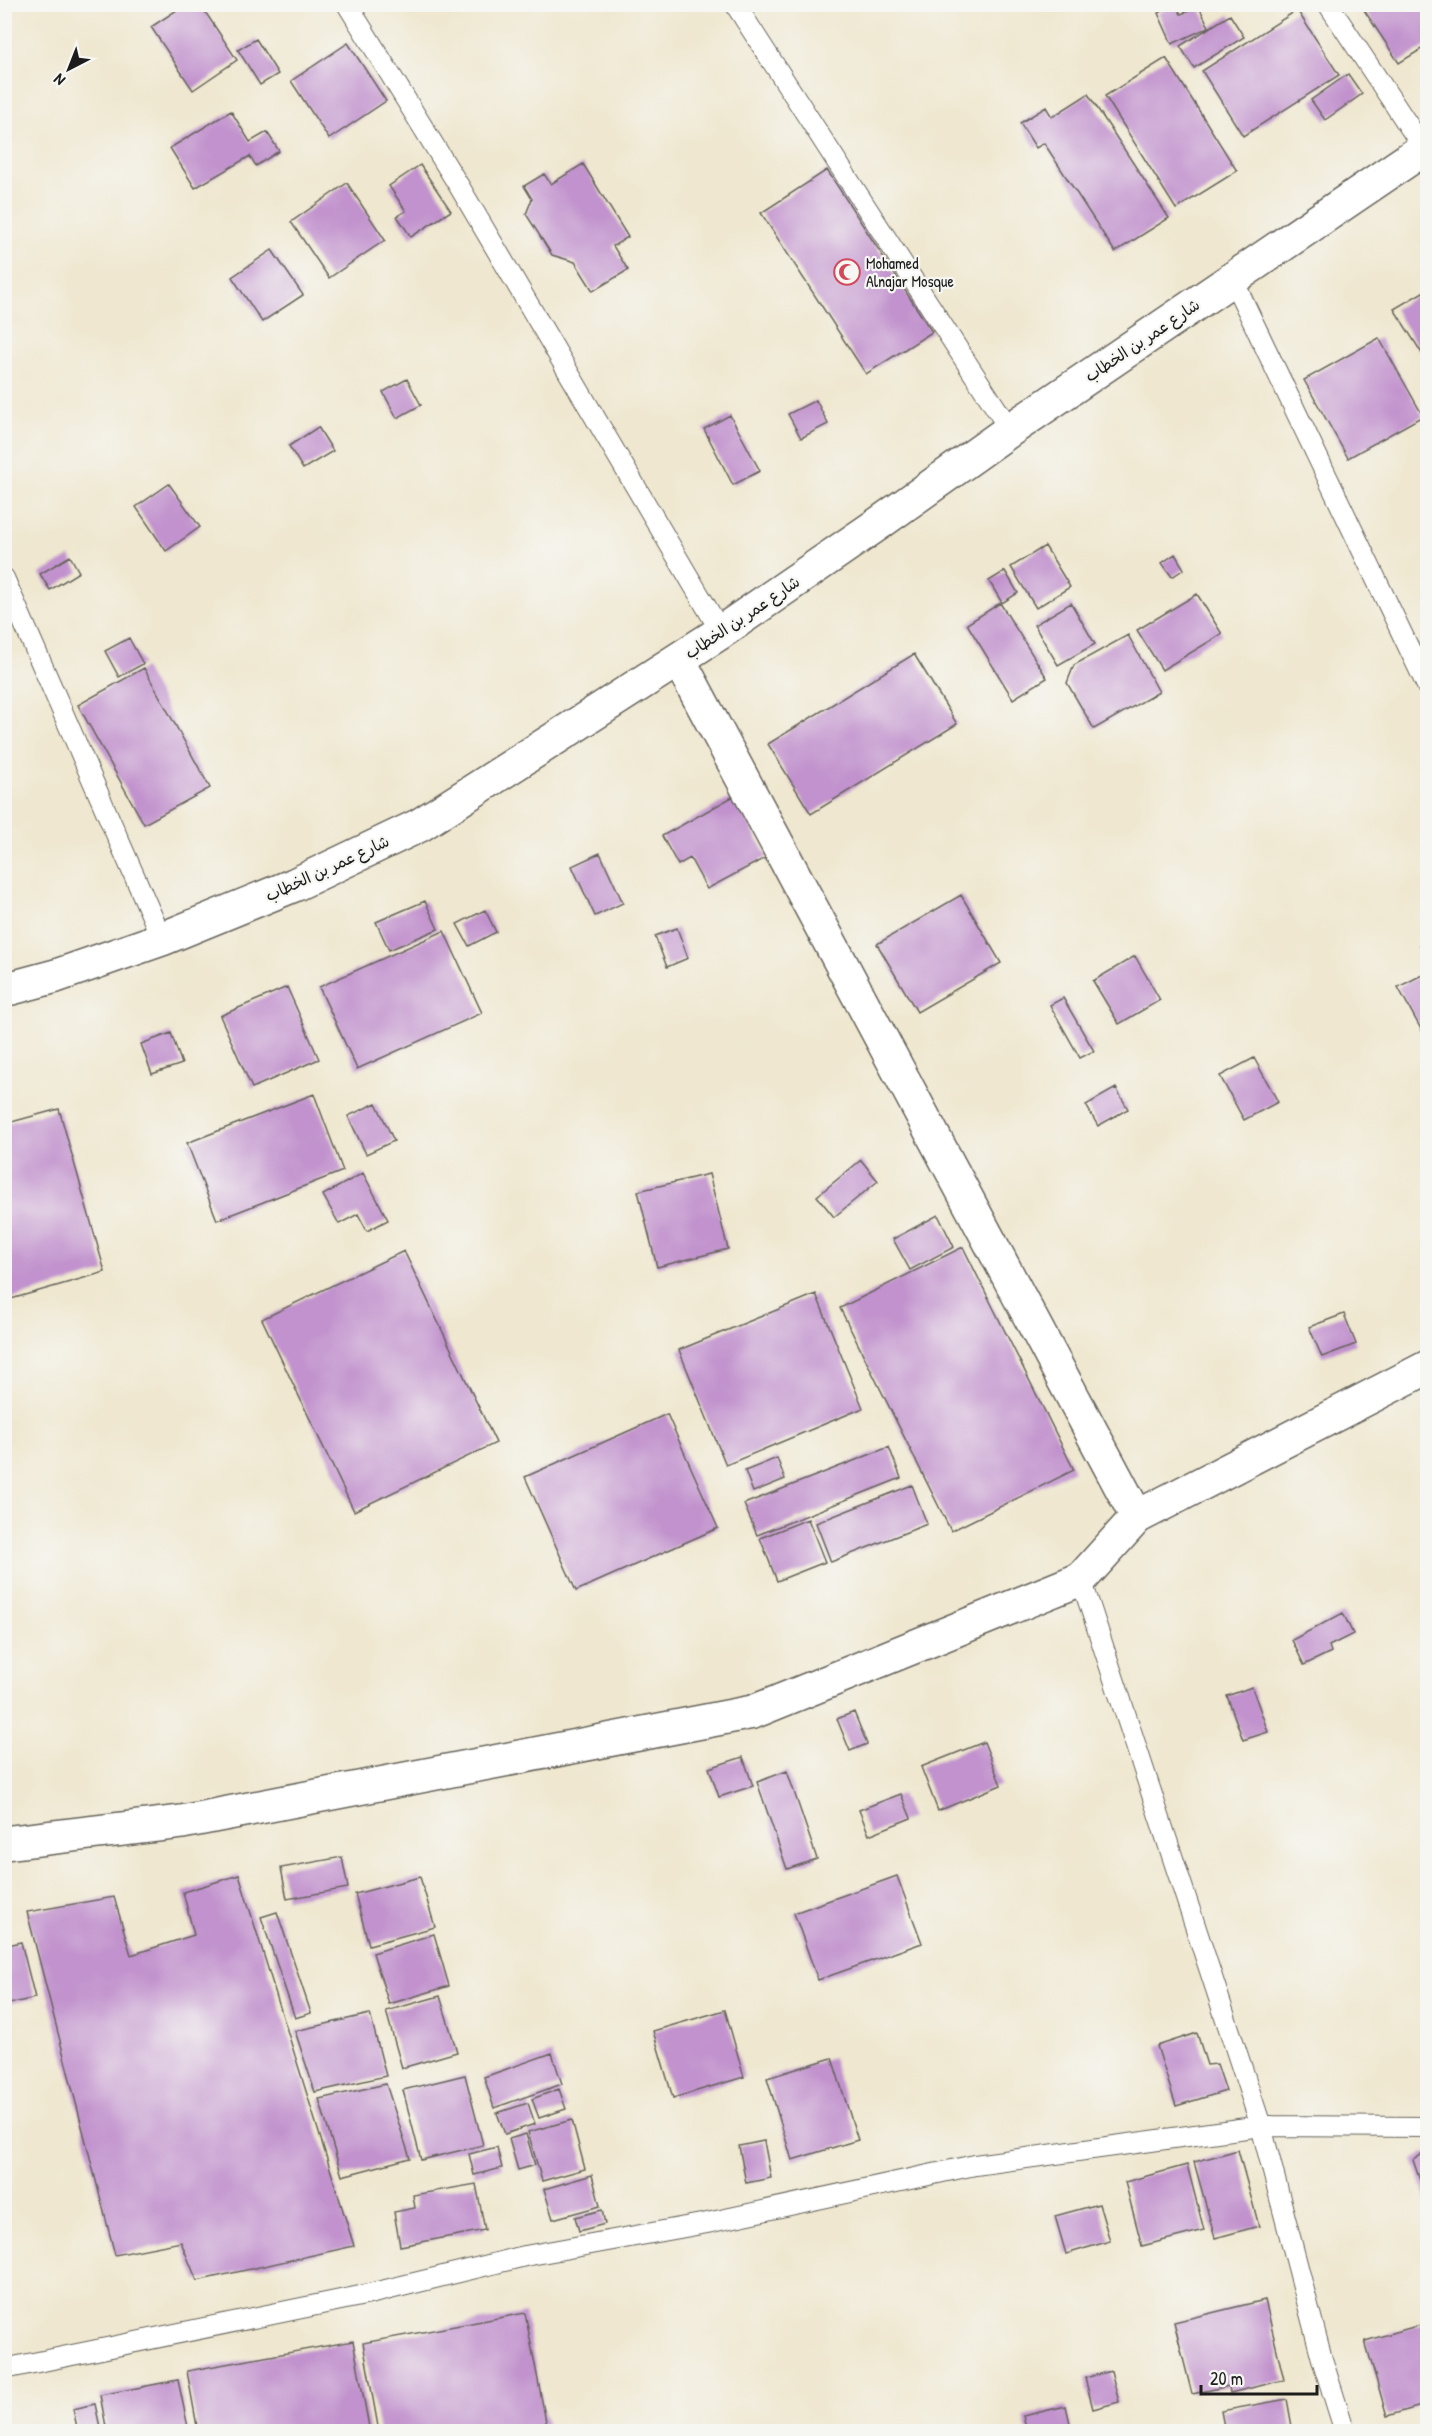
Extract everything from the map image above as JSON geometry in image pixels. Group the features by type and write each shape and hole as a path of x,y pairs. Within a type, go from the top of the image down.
{"street":[{"name":"شارع عمر بن الخطاب","path":"4,990 56,976 162,939 294,885 420,825 721,632 1010,430 1426,147"},
{"path":"679,660 1137,1517"},
{"path":"4,1843 182,1822 753,1712 1081,1579 1137,1517 1428,1367"}],"lane":[{"path":"347,4 459,186 721,632"},
{"path":"735,4 1010,430"},
{"path":"1328,4 1426,147"},
{"path":"1232,278 1428,688"},
{"path":"4,578 162,939"},
{"path":"1081,1579 1261,2126 1322,2359 1345,2432"},
{"path":"4,2369 365,2295 525,2256 707,2223 975,2165 1261,2126 1428,2127"}],"building":[{"path":"186,4 200,4 237,60 193,90 151,27"},
{"path":"1175,4 1181,14 1199,7 1209,27 1172,44 1158,13"},
{"path":"1360,4 1428,4 1428,45 1399,63"},
{"path":"1297,10 1339,75 1243,136 1202,71"},
{"path":"1230,15 1244,37 1194,68 1180,46"},
{"path":"256,39 278,74 260,85 238,50"},
{"path":"348,43 386,101 329,139 291,81"},
{"path":"1166,58 1237,171 1176,209 1105,96"},
{"path":"1348,74 1362,94 1325,120 1311,100"},
{"path":"1088,94 1169,218 1115,252 1044,143 1036,148 1020,123 1046,107 1052,117"},
{"path":"231,111 250,142 267,132 279,151 256,166 250,156 195,188 170,148"},
{"path":"583,164 628,237 613,246 628,270 593,291 575,262 552,255 526,214 532,199 524,186 544,174 551,184"},
{"path":"420,165 451,211 411,237 397,216 406,211 389,186"},
{"name":"Mohamed Alnajar Mosque","path":"827,170 932,332 866,374 761,213"},
{"path":"347,183 385,240 329,278 291,222"},
{"path":"272,250 303,295 262,322 232,277"},
{"path":"1428,289 1428,363 1394,309"},
{"path":"1379,338 1423,416 1348,458 1304,380"},
{"path":"407,379 421,405 397,418 383,392"},
{"path":"816,400 828,424 801,438 788,414"},
{"path":"730,415 760,471 733,485 704,429"},
{"path":"318,427 333,451 303,469 289,446"},
{"path":"169,484 200,527 166,551 136,507"},
{"path":"1045,546 1070,587 1036,608 1011,567"},
{"path":"1175,554 1184,569 1172,577 1162,563"},
{"path":"70,556 79,572 50,590 40,574"},
{"path":"1005,571 1018,593 1002,603 989,581"},
{"path":"1197,594 1222,634 1162,670 1137,630"},
{"path":"1000,603 1047,678 1013,699 967,624"},
{"path":"1071,603 1095,644 1058,665 1034,625"},
{"path":"1128,635 1159,692 1094,729 1067,683 1074,665"},
{"path":"129,638 143,664 119,677 105,651"},
{"path":"914,654 957,724 811,814 768,744"},
{"path":"144,668 210,788 144,824 78,705"},
{"path":"734,796 767,857 707,889 690,858 678,865 662,836"},
{"path":"600,853 623,903 595,916 572,866"},
{"path":"961,895 1001,963 917,1012 877,944"},
{"path":"425,901 438,929 389,950 376,922"},
{"path":"485,910 496,932 469,946 457,924"},
{"path":"677,928 688,958 667,967 655,936"},
{"path":"444,931 482,1013 357,1069 319,987"},
{"path":"1428,941 1428,961 1420,945"},
{"path":"1135,956 1160,1000 1119,1024 1093,981"},
{"path":"1428,972 1428,1042 1398,987"},
{"path":"287,987 319,1059 252,1088 220,1016"},
{"path":"1063,998 1094,1051 1080,1058 1050,1005"},
{"path":"171,1033 182,1064 152,1074 141,1044"},
{"path":"1254,1058 1278,1102 1244,1120 1220,1076"},
{"path":"1116,1088 1128,1109 1098,1126 1086,1105"},
{"path":"314,1094 343,1171 217,1220 187,1143"},
{"path":"376,1103 394,1141 366,1154 348,1116"},
{"path":"59,1109 105,1272 4,1301 4,1124"},
{"path":"861,1160 878,1181 834,1217 817,1196"},
{"path":"363,1173 388,1220 367,1231 358,1214 339,1224 323,1195"},
{"path":"709,1174 728,1249 657,1267 638,1191"},
{"path":"938,1215 954,1247 910,1270 893,1239"},
{"path":"963,1247 1074,1470 951,1531 840,1308"},
{"path":"404,1251 496,1443 354,1511 262,1319"},
{"path":"816,1294 863,1408 726,1465 679,1350"},
{"path":"1344,1314 1356,1344 1322,1357 1309,1327"},
{"path":"667,1414 718,1528 576,1591 525,1477"},
{"path":"889,1447 901,1478 757,1535 744,1504"},
{"path":"777,1458 785,1479 753,1492 745,1471"},
{"path":"912,1485 927,1524 831,1562 816,1523"},
{"path":"808,1519 825,1562 777,1581 760,1538"},
{"path":"1343,1613 1353,1634 1329,1646 1331,1652 1304,1665 1292,1640"},
{"path":"1252,1687 1268,1732 1243,1740 1227,1696"},
{"path":"854,1712 867,1744 850,1751 837,1719"},
{"path":"984,1742 1001,1785 938,1811 921,1767"},
{"path":"743,1757 753,1786 719,1797 709,1768"},
{"path":"787,1771 817,1859 787,1869 757,1782"},
{"path":"901,1794 911,1818 869,1835 859,1810"},
{"path":"342,1857 348,1888 287,1899 281,1868"},
{"path":"239,1875 354,2246 197,2281 181,2242 115,2255 27,1912 114,1897 131,1955 194,1935 183,1892"},
{"path":"897,1876 922,1943 818,1980 794,1913"},
{"path":"420,1877 435,1927 369,1945 355,1894"},
{"path":"277,1912 311,2013 295,2018 261,1917"},
{"path":"434,1934 449,1986 389,2004 373,1953"},
{"path":"21,1942 35,1998 4,2005 4,1946"},
{"path":"440,1996 457,2052 402,2068 386,2011"},
{"path":"725,2010 744,2077 673,2098 653,2031"},
{"path":"370,2014 386,2076 315,2092 295,2031"},
{"path":"1197,2033 1207,2065 1217,2064 1226,2091 1176,2106 1157,2046"},
{"path":"552,2053 562,2084 494,2108 484,2077"},
{"path":"832,2058 858,2140 792,2160 767,2078"},
{"path":"465,2075 483,2145 421,2160 403,2090"},
{"path":"386,2084 410,2158 342,2176 319,2099"},
{"path":"559,2089 566,2109 539,2118 532,2099"},
{"path":"528,2103 535,2124 505,2134 497,2113"},
{"path":"572,2120 585,2169 542,2181 528,2132"},
{"path":"526,2134 535,2165 518,2170 509,2139"},
{"path":"764,2141 771,2178 746,2183 739,2146"},
{"path":"497,2147 502,2168 474,2175 469,2154"},
{"path":"1238,2150 1259,2226 1215,2238 1194,2162"},
{"path":"1428,2153 1427,2201 1413,2160"},
{"path":"1187,2165 1204,2230 1142,2246 1125,2182"},
{"path":"592,2175 600,2206 553,2219 544,2189"},
{"path":"476,2184 485,2230 400,2246 394,2212 415,2208 413,2195"},
{"path":"1099,2204 1110,2241 1066,2254 1055,2216"},
{"path":"602,2210 605,2224 579,2231 575,2217"},
{"path":"1265,2300 1284,2380 1230,2393 1229,2386 1192,2394 1174,2322"},
{"path":"525,2313 548,2432 379,2432 363,2343"},
{"path":"1427,2323 1428,2404 1387,2416 1365,2341"},
{"path":"353,2341 370,2432 198,2432 187,2371"},
{"path":"1111,2371 1119,2402 1093,2409 1085,2378"},
{"path":"178,2380 189,2432 107,2432 100,2395"},
{"path":"1287,2399 1293,2432 1225,2432 1221,2411"},
{"path":"95,2404 101,2432 78,2432 73,2409"},
{"path":"1066,2406 1072,2432 1027,2432 1023,2416"}],"place":[{"name":"Mohamed Alnajar Mosque","path":"847,272"}]}
